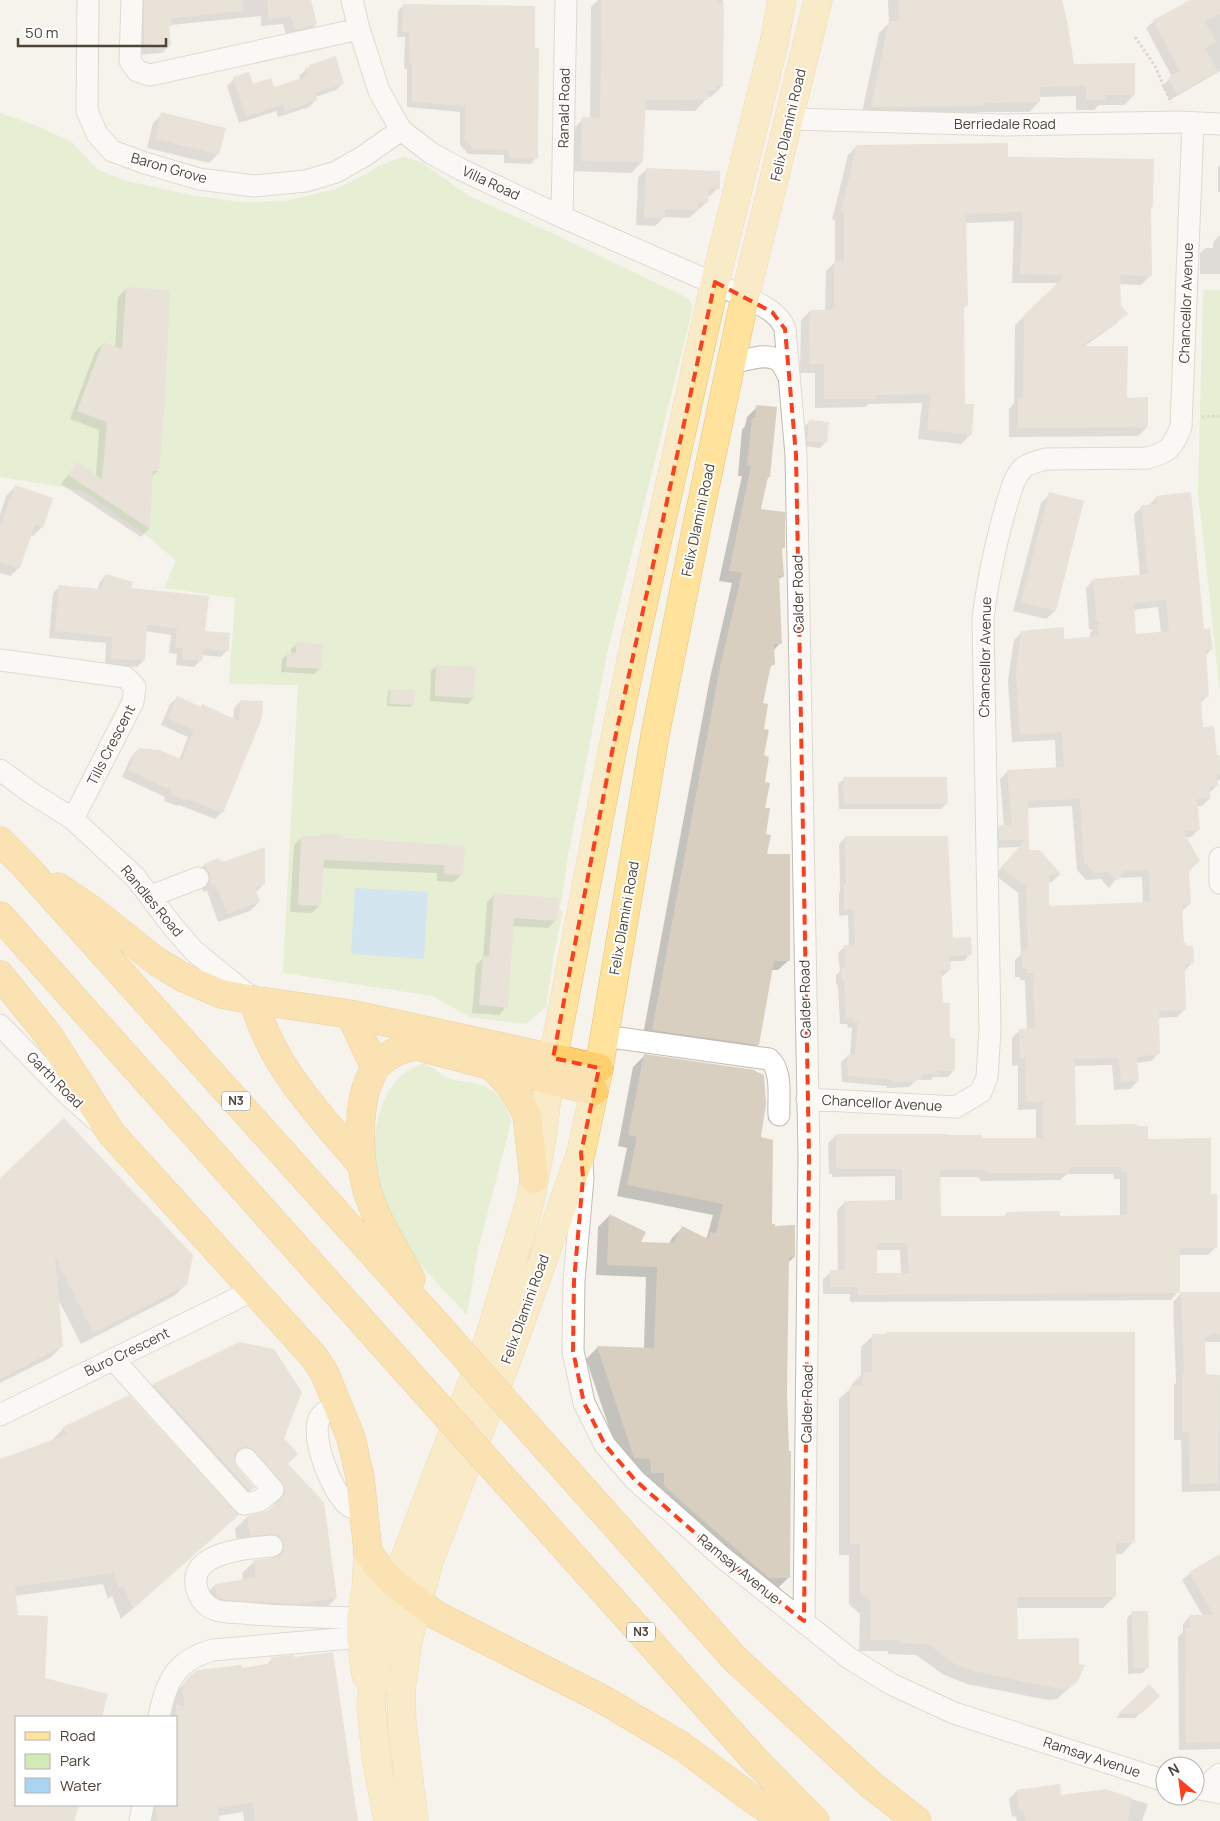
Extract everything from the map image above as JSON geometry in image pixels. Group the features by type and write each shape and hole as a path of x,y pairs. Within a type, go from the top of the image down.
{"highway":[{"name":"N3","path":"0,841 25,866 735,1659 870,1784 917,1821"},
{"path":"25,866 92,910 156,961 184,978 221,994 350,1014 551,1070 596,1080"},
{"name":"N3","path":"0,916 756,1761 814,1821"},
{"path":"0,976 49,1036 111,1134 315,1358 325,1374 351,1438 360,1477 368,1552 381,1570 395,1584 436,1615 604,1700 683,1747 751,1798 786,1821"},
{"path":"254,1000 258,1020 271,1046 318,1114 361,1164"},
{"path":"350,1014 375,1067"},
{"path":"439,1327 380,1222 368,1192 361,1164 361,1124 365,1092 375,1067 389,1055 405,1048 417,1046 492,1066 551,1070"},
{"path":"492,1066 508,1083 527,1115 534,1178"}],"main road":[{"name":"Felix Dlamini Road","path":"368,1632 395,1584 488,1342 530,1202 551,1070 619,715 715,282 774,43 782,0"},
{"name":"Felix Dlamini Road","path":"414,1821 402,1724 401,1690 408,1641 429,1561 511,1349 581,1152 604,1036 655,735 731,364 745,296 818,0"},
{"path":"368,1552 366,1590 371,1704 376,1757 388,1821"}],"street":[{"name":"Baron Grove","path":"88,0 87,111 96,134 112,151 199,179 254,186 306,181 336,172 364,156 401,130"},
{"path":"132,0 130,61 138,71 150,75 359,29"},
{"name":"Villa Road","path":"352,0 379,92 401,130 431,152 460,169 562,217 745,296"},
{"name":"Ranald Road","path":"562,217 566,0"},
{"name":"Berriedale Road","path":"790,119 1008,125 1186,122 1220,124"},
{"name":"Chancellor Avenue","path":"807,1099 956,1107 982,1092 987,1076 990,1031 983,620 986,586 1014,480 1023,468 1045,460 1147,458 1164,453 1174,443 1181,427 1186,122"},
{"name":"Calder Road","path":"745,296 781,319 785,329 796,455 809,1234 804,1621"},
{"path":"731,364 766,357 775,358 781,363 789,377"},
{"name":"Tills Crescent","path":"0,660 126,677 134,687 133,702 73,819"},
{"name":"Randles Road","path":"0,770 30,792 73,819 134,877 194,951 254,1000"},
{"path":"1220,858 1220,883"},
{"path":"151,896 198,878"},
{"name":"Garth Road","path":"0,1025 62,1089 111,1134"},
{"path":"604,1036 769,1059 774,1063 777,1071 779,1115"},
{"name":"Ramsay Avenue","path":"581,1152 583,1178 574,1281 573,1351 584,1403 605,1445 635,1480 722,1557 850,1658 891,1684 954,1713 1155,1778"},
{"name":"Buro Crescent","path":"0,1415 254,1290"},
{"path":"113,1360 244,1504 259,1501 273,1490 246,1459"},
{"path":"272,1546 237,1549 211,1558 199,1568 194,1581 203,1602 216,1610 256,1614 368,1632"},
{"path":"159,1716 162,1699 171,1678 184,1664 196,1655 213,1650 368,1632"},
{"path":"1206,1790 1220,1774"},
{"path":"140,1821 143,1806"}],"path":[{"path":"1135,37 1155,66 1186,122"}],"highlighted area":[{"path":"715,282 772,312 785,329 796,455 809,1156 804,1621 722,1557 635,1480 605,1445 584,1403 573,1351 574,1281 583,1178 581,1153 599,1068 553,1058 612,752"}],"green space":[{"path":"0,113 35,125 72,142 98,170 127,181 191,195 240,202 285,201 336,189 380,165 404,157 421,162 469,196 688,298 693,307 608,649 568,856 560,909 563,911 546,1007 526,1024 470,1017 432,996 283,973 298,685 229,684 235,598 164,588 176,561 150,538 81,490 0,477"},
{"path":"1203,290 1220,290 1220,692 1198,493"},
{"path":"424,1063 447,1078 487,1087 501,1099 511,1122 478,1250 467,1315 425,1270 411,1251 391,1214 380,1186 377,1172 375,1158 376,1128 383,1103 396,1081 408,1071"}],"water":[{"path":"355,888 428,892 424,959 351,954"}],"building":[{"path":"144,0 243,0 243,11 171,18 172,26 169,26 171,45 144,48"},
{"path":"267,0 311,0 317,24 295,30 291,16 269,19"},
{"path":"602,0 718,0 718,2 724,3 723,87 716,86 716,90 708,91 708,100 646,100 643,162 581,161 582,117 600,118"},
{"path":"899,0 1062,0 1074,64 1135,63 1135,95 1105,95 1105,100 1086,100 1086,86 1040,87 1040,102 985,103 985,106 871,107 889,21 899,21"},
{"path":"1190,0 1220,0 1220,14 1205,22 1216,42 1205,48 1218,71 1177,94 1168,78 1180,71 1153,20"},
{"path":"403,4 535,6 535,48 539,48 538,159 509,158 509,150 473,149 465,139 465,106 412,102 412,64 409,64 410,32 402,32"},
{"path":"336,56 344,84 315,93 318,100 285,111 283,104 246,117 233,77 249,72 253,84 271,78 274,87 308,76 305,68 310,67 309,65"},
{"path":"161,112 226,128 219,155 155,139"},
{"path":"1008,143 1008,157 1154,159 1153,207 1151,207 1152,276 1120,275 1121,305 1128,314 1082,346 1128,346 1127,398 1148,397 1148,427 1018,428 1018,398 1023,398 1024,315 1066,275 1020,274 1023,212 966,214 968,306 964,306 965,404 974,404 972,435 927,430 930,394 876,395 876,399 824,399 824,364 809,364 810,310 834,310 834,261 844,261 844,211 841,211 857,145"},
{"path":"646,168 720,171 720,189 709,188 708,203 699,203 698,210 665,209 665,218 644,217"},
{"path":"126,287 170,290 165,399 159,471 153,471 150,529 68,475 77,462 102,479 107,422 77,411 103,342 122,349"},
{"path":"756,405 777,407 770,477 768,477 761,509 785,512 785,548 782,548 784,577 779,576 782,644 774,644 775,665 771,665 763,703 768,704 764,729 769,730 764,755 769,757 765,782 770,783 765,808 770,808 766,834 771,835 767,854 790,854 790,961 774,961 759,1045 652,1030 720,667 742,573 729,571 751,466 747,466 752,418 755,418"},
{"path":"809,420 829,422 827,443 807,441"},
{"path":"15,485 53,498 43,528 35,525 20,568 0,562 0,529"},
{"path":"1049,492 1084,501 1056,611 1021,602"},
{"path":"1191,492 1204,629 1210,628 1213,650 1206,650 1209,697 1201,697 1203,727 1214,726 1217,755 1220,755 1220,774 1217,775 1218,786 1209,787 1211,798 1197,799 1200,830 1183,831 1200,861 1189,871 1191,904 1182,905 1184,943 1186,943 1186,946 1193,945 1194,963 1185,964 1186,1010 1159,1011 1160,1054 1137,1057 1139,1081 1121,1083 1119,1058 1075,1059 1076,1125 1137,1124 1137,1126 1148,1126 1148,1139 1211,1138 1211,1194 1217,1194 1217,1248 1180,1248 1180,1293 858,1295 858,1287 830,1287 830,1270 845,1270 845,1201 902,1200 902,1169 839,1169 839,1167 836,1167 836,1134 948,1134 982,1135 982,1138 1043,1138 1043,1102 1026,1102 1025,1058 1020,1058 1019,1029 1035,1028 1033,973 1027,973 1027,969 1022,969 1022,951 1028,949 1026,886 1001,867 1025,840 999,840 999,825 1012,825 1007,770 1064,767 1062,732 1020,735 1016,673 1021,631 1064,627 1064,639 1098,636 1097,624 1103,624 1097,622 1093,579 1148,574 1141,505 1157,504 1156,496","holes":["1166,600 1169,631 1136,634 1134,603","1080,799 1084,862 1095,873 1109,872 1117,881 1124,871 1149,870 1150,902 1049,906 1049,875 1061,874 1040,850 1029,850 1028,801","1071,1167 1121,1167 1122,1172 1127,1172 1127,1215 1060,1216 1060,1211 1006,1212 1006,1216 941,1216 940,1170 985,1170 988,1171 987,1173 1069,1173 1069,1169","877,1243 907,1243 909,1273 877,1273"]},
{"path":"106,574 133,582 131,588 209,596 205,631 230,633 229,651 204,649 202,661 182,659 183,648 175,647 177,628 147,625 145,660 111,659 112,637 55,631 59,585 101,589"},
{"path":"296,642 323,644 321,669 286,667 287,652 296,653"},
{"path":"436,665 476,667 474,698 435,696"},
{"path":"390,689 415,690 414,705 389,704"},
{"path":"177,696 201,707 202,704 239,721 241,700 263,701 262,718 223,813 186,798 186,800 170,794 171,790 128,770 138,748 160,750 182,760 194,730 167,718"},
{"path":"843,777 947,777 948,804 844,804"},
{"path":"320,834 343,835 343,838 465,846 463,875 444,874 444,865 324,860 321,906 298,905 301,836 320,837"},
{"path":"845,836 948,836 953,938 971,937 972,955 950,956 951,970 941,970 943,1002 950,1003 950,1038 955,1038 955,1071 938,1071 938,1074 923,1074 917,1081 892,1082 892,1080 848,1076 847,1055 855,1055 858,1022 854,1022 853,1018 846,1018 844,980 841,977 842,968 846,967 844,945 855,945 854,910 844,910 844,884 846,884"},
{"path":"265,847 265,884 255,888 260,902 227,914 215,883 211,885 210,874 204,864 219,858 223,862"},
{"path":"494,893 559,898 557,921 514,918 508,1008 479,1005 483,956 489,956"},
{"path":"644,1054 755,1070 764,1075 766,1104 761,1137 773,1140 772,1224 775,1224 775,1226 795,1225 795,1257 789,1257 787,1392 789,1451 791,1451 790,1578 769,1578 664,1486 664,1473 651,1473 650,1459 634,1458 597,1346 654,1348 657,1267 607,1265 609,1214 646,1232 641,1242 673,1243 682,1226 708,1239 710,1232 716,1233 723,1204 627,1185 637,1137 628,1135"},
{"path":"64,1118 193,1255 187,1285 93,1333 55,1257 63,1346 0,1379 0,1178"},
{"path":"1181,1292 1220,1292 1220,1334 1210,1334 1210,1337 1205,1337 1206,1374 1220,1375 1219,1483 1190,1484 1189,1432 1182,1432 1182,1374 1184,1374"},
{"path":"887,1332 1135,1332 1135,1543 1116,1543 1116,1597 1017,1597 1018,1639 1079,1638 1079,1664 1085,1665 1078,1681 1070,1688 1060,1689 978,1672 955,1664 928,1644 899,1643 899,1640 870,1640 871,1602 860,1592 860,1544 850,1544 850,1386 863,1386 863,1372 872,1372 872,1334 886,1334"},
{"path":"239,1342 274,1349 302,1392 284,1438 298,1454 288,1464 324,1502 337,1598 298,1604 227,1600 217,1597 215,1584 256,1577 253,1560 274,1558 280,1556 283,1552 284,1544 282,1538 278,1535 250,1536 247,1516 267,1511 285,1494 285,1487 255,1451 250,1447 244,1447 237,1450 234,1455 234,1461 255,1488 249,1490 153,1384"},
{"path":"129,1395 239,1515 133,1609 124,1586 119,1588 114,1573 15,1587 18,1615 48,1616 45,1678 108,1694 102,1716 15,1716 15,1806 79,1806 74,1821 0,1821 0,1459 66,1435 63,1427"},
{"path":"1220,1554 1220,1742 1186,1743 1185,1628 1190,1628 1190,1615 1214,1615 1189,1572"},
{"path":"1132,1611 1148,1611 1149,1668 1133,1669"},
{"path":"333,1652 358,1821 255,1821 253,1802 217,1808 220,1821 157,1821 155,1806 178,1806 178,1716 176,1716 176,1704 185,1707 182,1690 184,1690 183,1684 190,1675 198,1670 241,1665 242,1668 272,1663 271,1657 294,1655 294,1657"},
{"path":"1149,1684 1160,1696 1141,1714 1118,1714"},
{"path":"1060,1784 1061,1795 1106,1789 1132,1798 1128,1821 1025,1821 1024,1809 1019,1810 1016,1790"}]}
